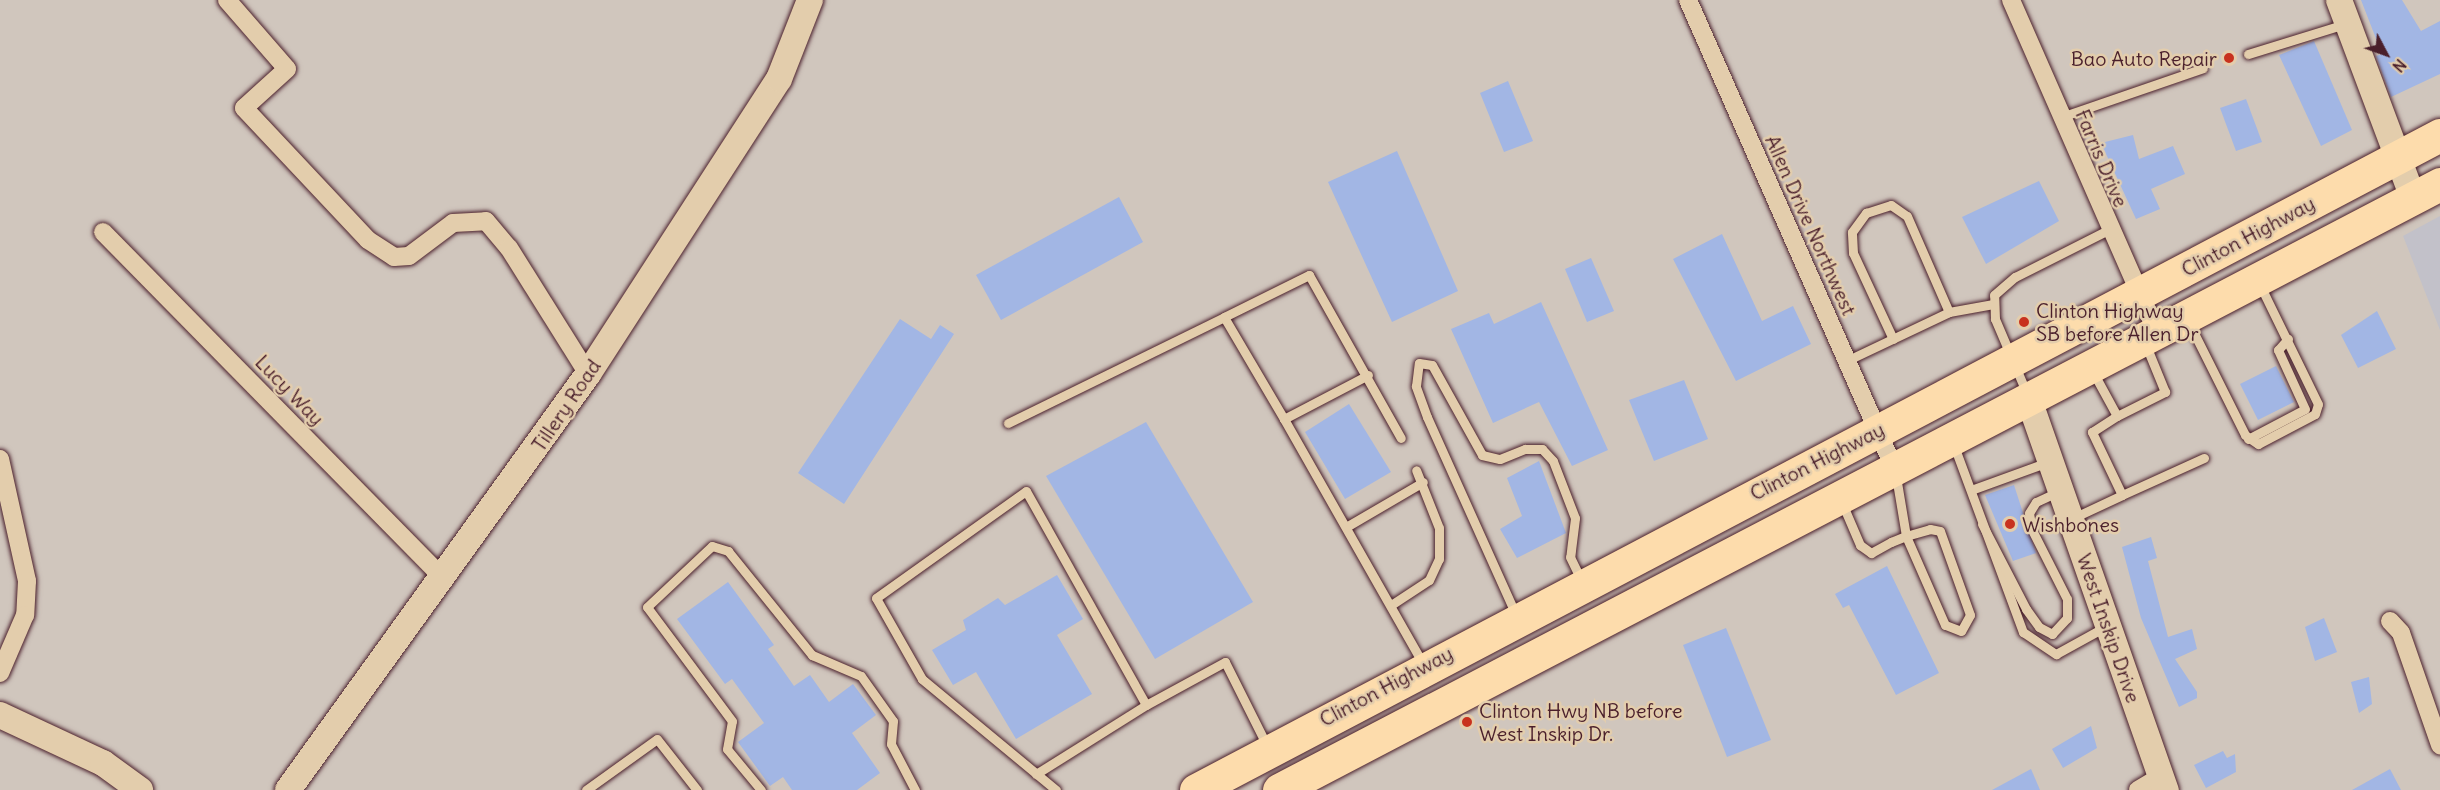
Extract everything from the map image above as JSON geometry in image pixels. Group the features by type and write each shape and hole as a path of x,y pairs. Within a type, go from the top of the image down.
{"highway":[{"name":"Clinton Highway","path":"1210,786 1268,748 2440,135"},
{"name":"Clinton Highway","path":"1279,790 1598,621 2426,191"},
{"path":"1582,583 1598,621"}],"street":[{"path":"227,0 287,69 244,108 368,240 394,257 409,256 453,223 486,221 509,248 588,374"},
{"name":"Tillery Road","path":"288,790 444,579 588,374 779,79 810,0"},
{"name":"Allen Drive Northwest","path":"1688,0 1894,468"},
{"name":"Farris Drive","path":"2011,0 2108,230 2138,294 2149,335"},
{"path":"2343,12 2398,156 2426,191"},
{"name":"Lucy Way","path":"103,232 444,579"},
{"name":"West Inskip Drive","path":"2028,397 2163,783"},
{"path":"0,459 27,591 25,615 0,673"},
{"path":"2390,621 2401,633 2440,745"},
{"path":"0,716 84,753 140,790"},
{"path":"2138,790 2163,783"}],"lane":[{"path":"2248,54 2343,12"},
{"path":"2060,117 2203,68"},
{"path":"1893,339 1853,253 1852,232 1866,213 1891,205 1907,216 1949,312"},
{"path":"1846,361 1949,312 1993,304 2004,285 2108,230"},
{"path":"1008,423 1309,275 1368,375 1401,438"},
{"path":"2186,316 2248,440 2258,444 2318,410 2317,397 2257,279"},
{"path":"1993,304 2028,397"},
{"path":"1224,317 1346,526 1424,666"},
{"path":"2122,495 2092,432 2117,416 2165,392 2149,335"},
{"path":"2248,440 2305,409 2278,350 2288,339"},
{"path":"1517,618 1427,417 1416,386 1419,363 1432,365 1482,455 1500,459 1525,449 1542,449 1553,461 1575,518 1570,557 1582,583"},
{"path":"2089,366 2117,416"},
{"path":"1284,419 1368,375"},
{"path":"1951,438 1971,490 2003,589 2033,643 2056,654 2108,625"},
{"path":"2071,519 2204,458"},
{"path":"1971,490 2051,461"},
{"path":"1839,496 1860,545 1871,553 1906,536 1940,531 1970,615 1961,631 1945,625 1906,536 1894,468"},
{"path":"1391,605 1429,580 1439,559 1439,528 1423,482 1416,470"},
{"path":"1346,526 1423,482"},
{"path":"1056,790 922,679 876,598 1026,491 1146,705"},
{"path":"1982,524 2026,609 2038,627 2052,634 2067,618 2067,599 2032,530 2029,513 2037,502 2061,491"},
{"path":"761,790 727,749 732,721 647,607 712,546 728,551 812,655 861,676 893,721 891,744 915,790"},
{"path":"1036,774 1146,705 1225,662 1268,748"},
{"path":"586,790 657,738 697,790"}],"shaded area":[{"path":"2440,216 2440,330 2403,236"}],"building":[{"path":"2361,0 2402,0 2421,31 2440,21 2440,74 2391,97 2376,56 2382,54"},
{"path":"2314,41 2352,130 2321,146 2279,55"},
{"path":"1508,81 1533,141 1504,152 1480,93"},
{"path":"2246,99 2262,142 2236,151 2220,108"},
{"path":"2133,135 2139,159 2173,146 2185,174 2151,189 2160,209 2136,219 2101,143"},
{"path":"1397,151 1458,291 1392,322 1328,182"},
{"path":"2039,181 2059,221 1986,264 1962,217"},
{"path":"1119,197 1143,242 1001,320 976,275"},
{"path":"1722,234 1762,321 1793,306 1811,344 1736,381 1673,259"},
{"path":"1591,258 1614,311 1587,322 1565,269"},
{"path":"1541,302 1608,450 1572,466 1539,402 1493,423 1451,329 1489,313 1494,324"},
{"path":"2377,311 2396,349 2358,368 2341,335"},
{"path":"900,319 931,339 940,325 954,334 844,504 798,473"},
{"path":"2276,366 2294,402 2258,420 2240,384"},
{"path":"1684,380 1708,439 1654,461 1629,400"},
{"path":"1349,404 1391,472 1345,499 1305,432"},
{"path":"1146,422 1253,602 1155,659 1046,476"},
{"path":"1539,461 1566,533 1517,558 1500,529 1522,516 1507,478"},
{"name":"Wishbones","path":"2014,485 2036,553 2013,561 1985,495"},
{"path":"2151,537 2157,558 2148,561 2168,637 2192,629 2197,649 2175,659 2197,692 2197,698 2179,707 2141,618 2122,547"},
{"path":"1887,566 1939,673 1896,695 1849,605 1843,608 1835,594"},
{"path":"1057,575 1083,619 1057,635 1092,694 1016,739 976,672 953,685 932,650 966,630 963,620 998,598 1005,605"},
{"path":"728,582 774,645 768,649 794,686 810,675 829,702 853,684 876,715 852,733 880,773 857,790 792,790 783,777 770,786 738,742 764,723 732,679 725,684 677,619"},
{"path":"2324,618 2337,652 2315,661 2305,627"},
{"path":"1726,628 1771,740 1727,757 1683,645"},
{"path":"2369,677 2372,704 2359,713 2351,682"},
{"path":"2091,726 2097,748 2063,768 2052,749"},
{"path":"2223,751 2227,758 2235,754 2236,772 2206,788 2194,765"},
{"path":"2031,769 2040,790 1992,790"},
{"path":"2390,769 2401,790 2352,790"}],"place":[{"name":"Bao Auto Repair","path":"2229,58"},
{"name":"Clinton Highway SB before Allen Dr","path":"2024,322"},
{"name":"Wishbones","path":"2010,524"},
{"name":"Clinton Hwy NB before West Inskip Dr.","path":"1467,722"}]}
